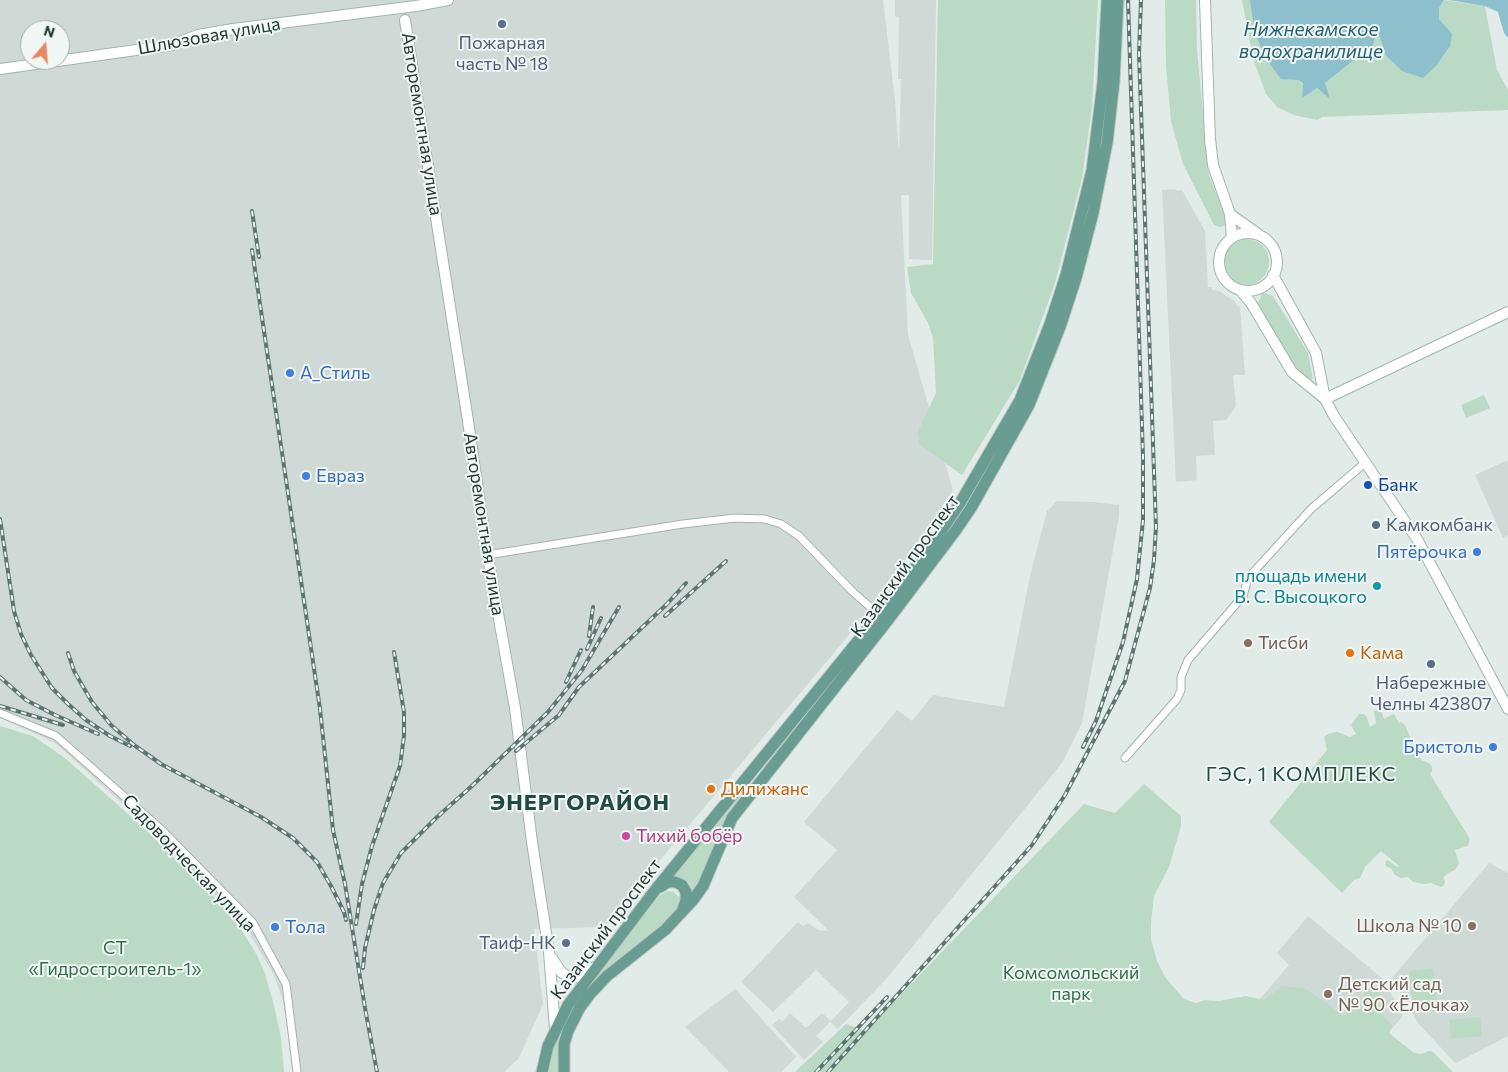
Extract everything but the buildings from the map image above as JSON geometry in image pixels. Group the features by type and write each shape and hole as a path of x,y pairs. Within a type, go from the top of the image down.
{"main road":[{"name":"Казанский проспект","path":"564,1072 564,1044 579,1009 607,976 665,930 680,915 703,886 732,818 951,528 1020,400 1050,324 1066,275 1083,210 1097,142 1103,82 1107,0"},
{"name":"Казанский проспект","path":"951,528 971,508 1029,405 1060,327 1073,286 1093,213 1107,143 1114,82 1118,0"},
{"name":"Казанский проспект","path":"542,1072 548,1046 555,1030 568,1005 597,965 656,889 879,615 934,551"},
{"path":"656,889 668,882 682,885 686,892 686,900 680,915"}],"street":[{"name":"Шлюзовая улица","path":"0,69 172,45 198,35 233,29 416,6 448,0"},
{"path":"1205,0 1210,139 1213,165 1230,214 1232,238"},
{"path":"388,9 398,13 405,20 416,6"},
{"name":"Авторемонтная улица","path":"405,20 468,420 487,555 515,708 532,842 549,952 555,1030"},
{"path":"1230,214 1265,239 1275,253 1274,275 1262,287 1255,290 1241,291"},
{"path":"1265,239 1247,233 1232,238 1224,245 1221,251 1219,268 1227,282 1241,291 1251,303 1292,372 1325,399"},
{"path":"1274,275 1316,354 1325,399 1334,416 1417,539 1508,709"},
{"path":"1325,399 1508,312"},
{"path":"1321,378 1332,387 1348,388"},
{"path":"1125,758 1177,699 1181,690 1181,677 1188,660 1243,596 1248,578 1311,509 1366,462"},
{"path":"487,555 692,523 735,518 765,519 781,524 799,536 852,591 879,615"},
{"name":"Садоводческая улица","path":"0,713 56,736 162,829 253,923 286,984 297,1072"},
{"path":"549,952 561,972 567,976 585,975 597,965"}],"shaded area":[{"path":"0,0 883,0 895,100 899,154 901,79 898,79 899,17 895,16 895,0 936,0 932,260 909,259 909,195 901,195 908,335 953,490 874,605 604,927 534,929 543,1004 519,1058 504,1072 293,1072 283,1001 274,975 245,926 156,834 55,743 0,718"},
{"path":"1174,189 1177,191 1182,190 1205,231 1208,287 1219,291 1240,307 1245,375 1233,375 1236,406 1226,420 1213,421 1215,455 1196,456 1197,480 1176,482 1162,190"},
{"path":"1508,460 1508,535 1503,538 1475,475"},
{"path":"1057,501 1119,505 1119,516 1082,723 1062,763 887,978 838,1029 830,1022 816,1036 823,1042 804,1060 772,1025 779,1019 783,1021 790,1013 806,1028 822,1013 831,1021 849,1002 816,970 773,1012 741,982 798,922 803,926 808,923 818,930 829,931 794,897 837,850 804,822 897,710 912,721 933,695 1004,707 1030,576 1047,511"},
{"name":"Школа № 10","path":"1489,863 1508,873 1508,1036 1455,1063 1418,1023 1392,978"},
{"name":"Детский сад № 90 «Ёлочка»","path":"1308,916 1384,980 1403,1016 1354,1072 1252,1008 1289,965 1277,953"},
{"path":"735,989 796,1057 781,1072 729,1072 685,1027"}],"green space":[{"path":"938,0 1098,0 1092,107 1082,178 1055,283 1020,380 962,475 920,445 917,434 936,393 933,338 928,323 911,293 907,267 933,264"},
{"path":"1165,0 1196,0 1197,51 1209,175 1226,218 1226,225 1220,227 1214,225 1183,164 1171,121 1166,66"},
{"path":"1242,0 1250,0 1254,29 1303,85 1302,97 1317,88 1329,98 1325,83 1373,45 1374,30 1377,29 1386,56 1402,71 1439,19 1439,8 1444,0 1485,6 1497,70 1508,90 1508,110 1322,117 1317,120 1294,115 1277,107 1266,94 1253,58"},
{"path":"1241,239 1251,239 1265,249 1269,262 1265,275 1259,281 1251,285 1241,285 1227,275 1223,267 1223,257 1233,243"},
{"path":"1263,292 1273,296 1308,353 1313,379 1309,380 1289,360 1258,303"},
{"path":"1484,395 1490,408 1466,418 1461,405"},
{"path":"1378,710 1382,713 1384,719 1394,714 1399,723 1401,722 1405,725 1421,760 1432,766 1430,774 1470,839 1468,846 1455,850 1459,864 1455,870 1443,878 1445,882 1441,887 1431,883 1413,882 1408,877 1401,878 1395,875 1391,868 1385,864 1386,861 1388,860 1397,867 1399,866 1381,851 1365,867 1360,878 1354,880 1342,893 1269,822 1327,750 1324,737 1337,732 1350,737 1356,734 1351,725 1359,714 1364,714 1367,717 1370,727 1376,723 1374,711"},
{"name":"СТ «Гидростроитель-1»","path":"0,726 33,736 65,758 147,831 222,905 257,955 265,974 281,1038 284,1072 0,1072"},
{"name":"Комсомольский парк","path":"1144,784 1181,816 1181,826 1169,867 1154,896 1151,939 1157,961 1165,977 1184,999 1196,1003 1205,1000 1219,1001 1246,996 1264,1000 1282,986 1304,988 1344,1017 1369,988 1375,986 1380,994 1381,1014 1392,1025 1389,1033 1414,1053 1433,1052 1453,1072 795,1072 846,1024 866,1031 1084,804 1115,813"},
{"path":"744,791 725,823 693,895 688,882 681,878 673,877"},
{"path":"667,891 674,892 680,898 681,902 677,911 565,1025 559,1045 559,1072 545,1072 559,1029 598,971 659,896"},
{"path":"1433,968 1438,1010 1414,1013 1409,971"},
{"path":"1480,1017 1482,1036 1451,1039 1449,1020"}],"water":[{"name":"Нижнекамское водохранилище","path":"1250,0 1444,0 1439,8 1439,19 1452,34 1450,46 1436,66 1423,78 1402,71 1386,56 1377,29 1374,30 1373,45 1325,83 1330,99 1317,88 1302,98 1303,84 1299,80 1281,79 1264,56 1254,29"},
{"path":"1449,0 1508,0 1508,38 1504,33 1498,12 1485,6"}],"railway":[{"path":"1083,747 1096,721 1123,642 1137,579 1143,520 1143,457 1128,0"},
{"path":"828,1072 1032,845 1065,795 1125,681 1150,588 1156,527 1139,54 1141,0"},
{"path":"252,211 259,257"},
{"path":"252,250 320,709 333,830 345,884 377,1072"},
{"path":"0,519 14,611 21,634 31,655 52,688 68,704 86,720 110,736 130,746"},
{"path":"665,616 726,561"},
{"path":"516,751 559,715 579,687 667,604 686,583"},
{"path":"589,636 593,607"},
{"path":"363,968 365,948 374,910 383,883 401,853 548,712 582,670 619,607"},
{"path":"587,649 601,618"},
{"path":"566,682 581,650"},
{"path":"356,924 362,884 372,846 400,766 404,736 404,712 394,652"},
{"path":"68,653 74,671 92,702 111,725 134,745 161,764 261,817 293,838 317,862 331,886 346,920"},
{"path":"0,677 26,700 98,734"},
{"path":"0,706 63,725"},
{"path":"816,1072 887,997"}],"place":[{"name":"Пожарная часть № 18","path":"502,24"},
{"name":"А_Стиль","path":"290,373"},
{"name":"Евраз","path":"306,476"},
{"name":"Банк","path":"1368,485"},
{"name":"Камкомбанк","path":"1376,525"},
{"name":"Пятёрочка","path":"1477,552"},
{"name":"площадь имени В. С. Высоцкого","path":"1377,586"},
{"name":"Тисби","path":"1248,643"},
{"name":"Кама","path":"1350,653"},
{"name":"Набережные Челны 423807","path":"1431,664"},
{"name":"Бристоль","path":"1493,747"},
{"name":"Дилижанс","path":"711,789"},
{"name":"Тихий бобёр","path":"626,836"},
{"name":"Школа № 10","path":"1472,926"},
{"name":"Тола","path":"275,927"},
{"name":"Таиф-НК","path":"566,943"},
{"name":"Детский сад № 90 «Ёлочка»","path":"1328,994"}],"district":[{"name":"ГЭС, 1 КОМПЛЕКС","path":"1301,774"},
{"name":"ЭНЕРГОРАЙОН","path":"580,803"}]}
